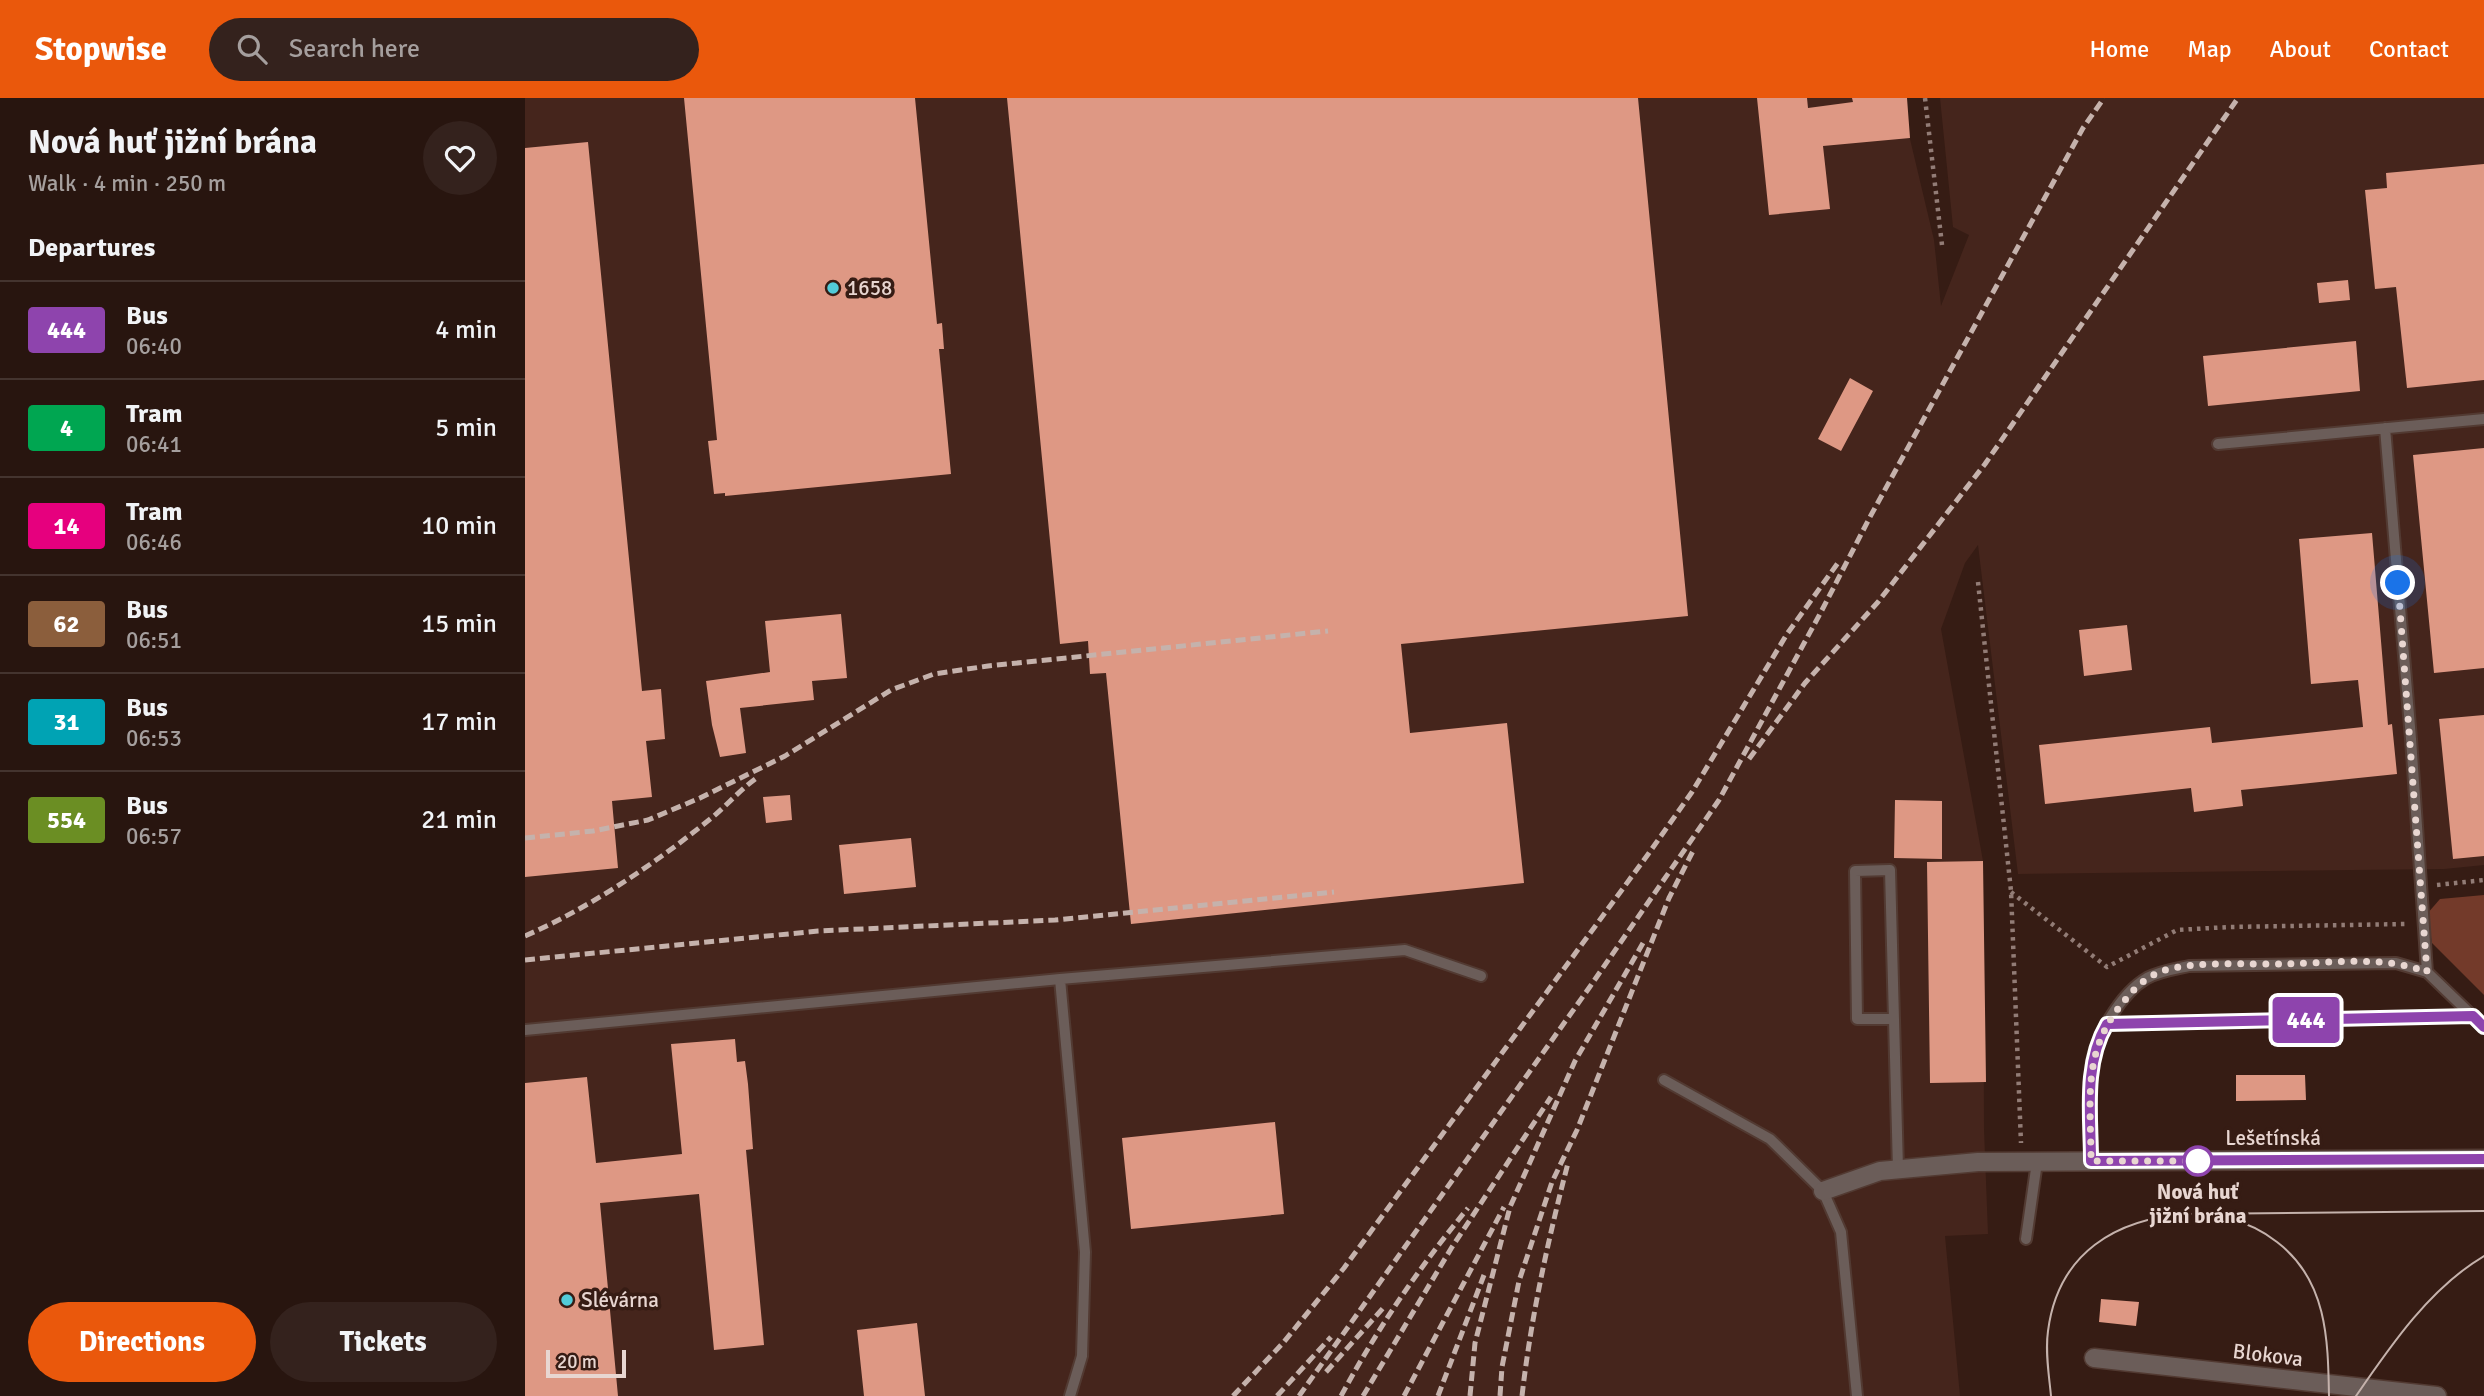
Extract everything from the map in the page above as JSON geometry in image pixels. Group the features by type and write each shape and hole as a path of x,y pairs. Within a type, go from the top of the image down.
{"street":[{"name":"Lešetínská","path":"1823,1191 1880,1171 1978,1162 2484,1159"},
{"name":"Blokova","path":"2094,1358 2437,1396"}],"lane":[{"path":"2218,444 2484,419"},
{"path":"2385,428 2427,972"},
{"path":"1894,1019 1857,1018 1855,871 1890,870 1894,1019 1898,1169"},
{"path":"525,1030 1060,979 1405,950 1481,976"},
{"path":"2091,1161 2091,1067 2100,1036 2116,1009 2145,979 2163,971 2189,966 2380,962 2412,966 2427,972 2484,1027"},
{"path":"1060,979 1085,1252 1082,1356 1070,1396"},
{"path":"2107,1024 2473,1016"},
{"path":"1664,1080 1770,1139 1823,1191 1841,1232 1857,1396"},
{"path":"2026,1239 2029,1162"}],"path":[{"path":"1925,98 1942,245"},
{"path":"1978,582 2011,891 2029,1162"},
{"path":"2011,891 2107,967 2177,930 2406,924 2421,887 2484,880"}],"shaded area":[{"path":"525,98 1906,98 1910,139 1934,240 1941,306 1969,235 1953,227 1940,98 2484,98 2484,865 2444,869 2018,874 1978,545 1965,563 1941,629 1983,861 1984,1129 1988,1234 1945,1236 1960,1396 525,1396"},
{"path":"2484,895 2484,995 2432,943 2427,914 2440,899"}],"building":[{"path":"684,98 915,98 937,324 942,323 944,349 939,349 951,474 725,496 725,493 714,494 708,441 717,440"},
{"path":"1007,98 1638,98 1688,616 1401,644 1410,733 1507,723 1524,883 1131,924 1106,673 1090,674 1088,641 1060,644"},
{"path":"1757,98 1807,98 1808,108 1853,102 1852,98 1907,98 1910,138 1823,146 1830,209 1769,215"},
{"path":"588,142 642,691 661,689 665,739 646,741 652,797 612,801 618,868 525,877 525,148"},
{"path":"2484,164 2484,380 2407,388 2396,287 2375,289 2365,190 2387,188 2386,173"},
{"path":"2348,280 2350,300 2319,303 2317,283"},
{"path":"2356,341 2360,391 2208,406 2203,356"},
{"path":"1850,378 1873,391 1841,451 1818,439"},
{"path":"2484,448 2484,668 2434,673 2413,455"},
{"path":"2372,533 2388,725 2392,724 2397,774 2241,790 2243,806 2194,812 2191,788 2045,804 2039,745 2210,727 2212,743 2363,727 2358,680 2311,684 2299,539"},
{"path":"841,614 847,678 812,681 814,700 740,708 746,753 720,757 706,681 770,672 765,621"},
{"path":"2127,625 2132,670 2084,676 2079,630"},
{"path":"2484,715 2484,856 2453,859 2439,719"},
{"path":"790,795 792,820 766,823 763,797"},
{"path":"1895,800 1942,801 1942,859 1894,858"},
{"path":"911,838 916,887 844,894 839,845"},
{"path":"1983,861 1986,1082 1930,1083 1927,862"},
{"path":"735,1039 737,1062 745,1061 748,1084 753,1149 746,1150 764,1345 714,1350 699,1194 600,1203 618,1396 525,1396 525,1083 587,1077 596,1163 682,1154 671,1044"},
{"path":"2236,1075 2305,1075 2306,1100 2236,1101"},
{"path":"1275,1122 1284,1214 1131,1229 1122,1138"},
{"path":"2101,1299 2139,1302 2136,1326 2099,1322"},
{"path":"917,1323 925,1396 864,1396 857,1330"}],"tram line":[{"path":"2051,1396 2047,1347 2054,1304 2064,1280 2078,1261 2095,1245 2115,1232 2162,1217 2189,1214 2484,1211"},
{"path":"2229,1219 2248,1225 2272,1238 2294,1257 2306,1274 2315,1292 2325,1332 2329,1396"},
{"path":"2356,1396 2429,1301 2464,1269 2484,1256"}],"railway":[{"path":"1299,1396 1719,800 2083,128 2104,98"},
{"path":"1749,759 1805,683 1878,602 1985,464 2238,98"},
{"path":"1233,1396 1283,1343 1344,1268 1649,853 1692,792 1787,634 1840,560"},
{"path":"525,838 593,831 648,820 785,756 891,690 934,674 1328,631"},
{"path":"525,936 575,911 647,867 714,816 758,777"},
{"path":"1500,1396 1502,1367 1519,1281 1552,1182 1577,1130 1669,898 1693,851"},
{"path":"525,960 818,931 1055,920 1334,892"},
{"path":"1470,1396 1475,1343 1510,1207 1575,1061 1643,943"},
{"path":"1363,1396 1452,1247 1551,1097"},
{"path":"1522,1396 1541,1279 1568,1163"},
{"path":"1404,1396 1504,1207"},
{"path":"1341,1396 1400,1299 1468,1208"},
{"path":"1438,1396 1484,1275"},
{"path":"1326,1372 1384,1307"},
{"path":"1277,1396 1331,1337"}],"bus line":[{"name":"444","path":"2484,1027 2473,1016 2107,1024 2100,1036 2091,1067 2091,1161 2484,1159"}],"place":[{"name":"1658","path":"833,288"},
{"name":"Nová huť jižní brána","path":"2198,1161"},
{"name":"Slévárna","path":"567,1300"}],"route":[{"path":"2198,1161 2091,1161 2091,1067 2095,1051 2100,1036 2116,1009 2145,979 2163,971 2216,965 2380,962 2412,966 2427,972 2398,583"}]}
